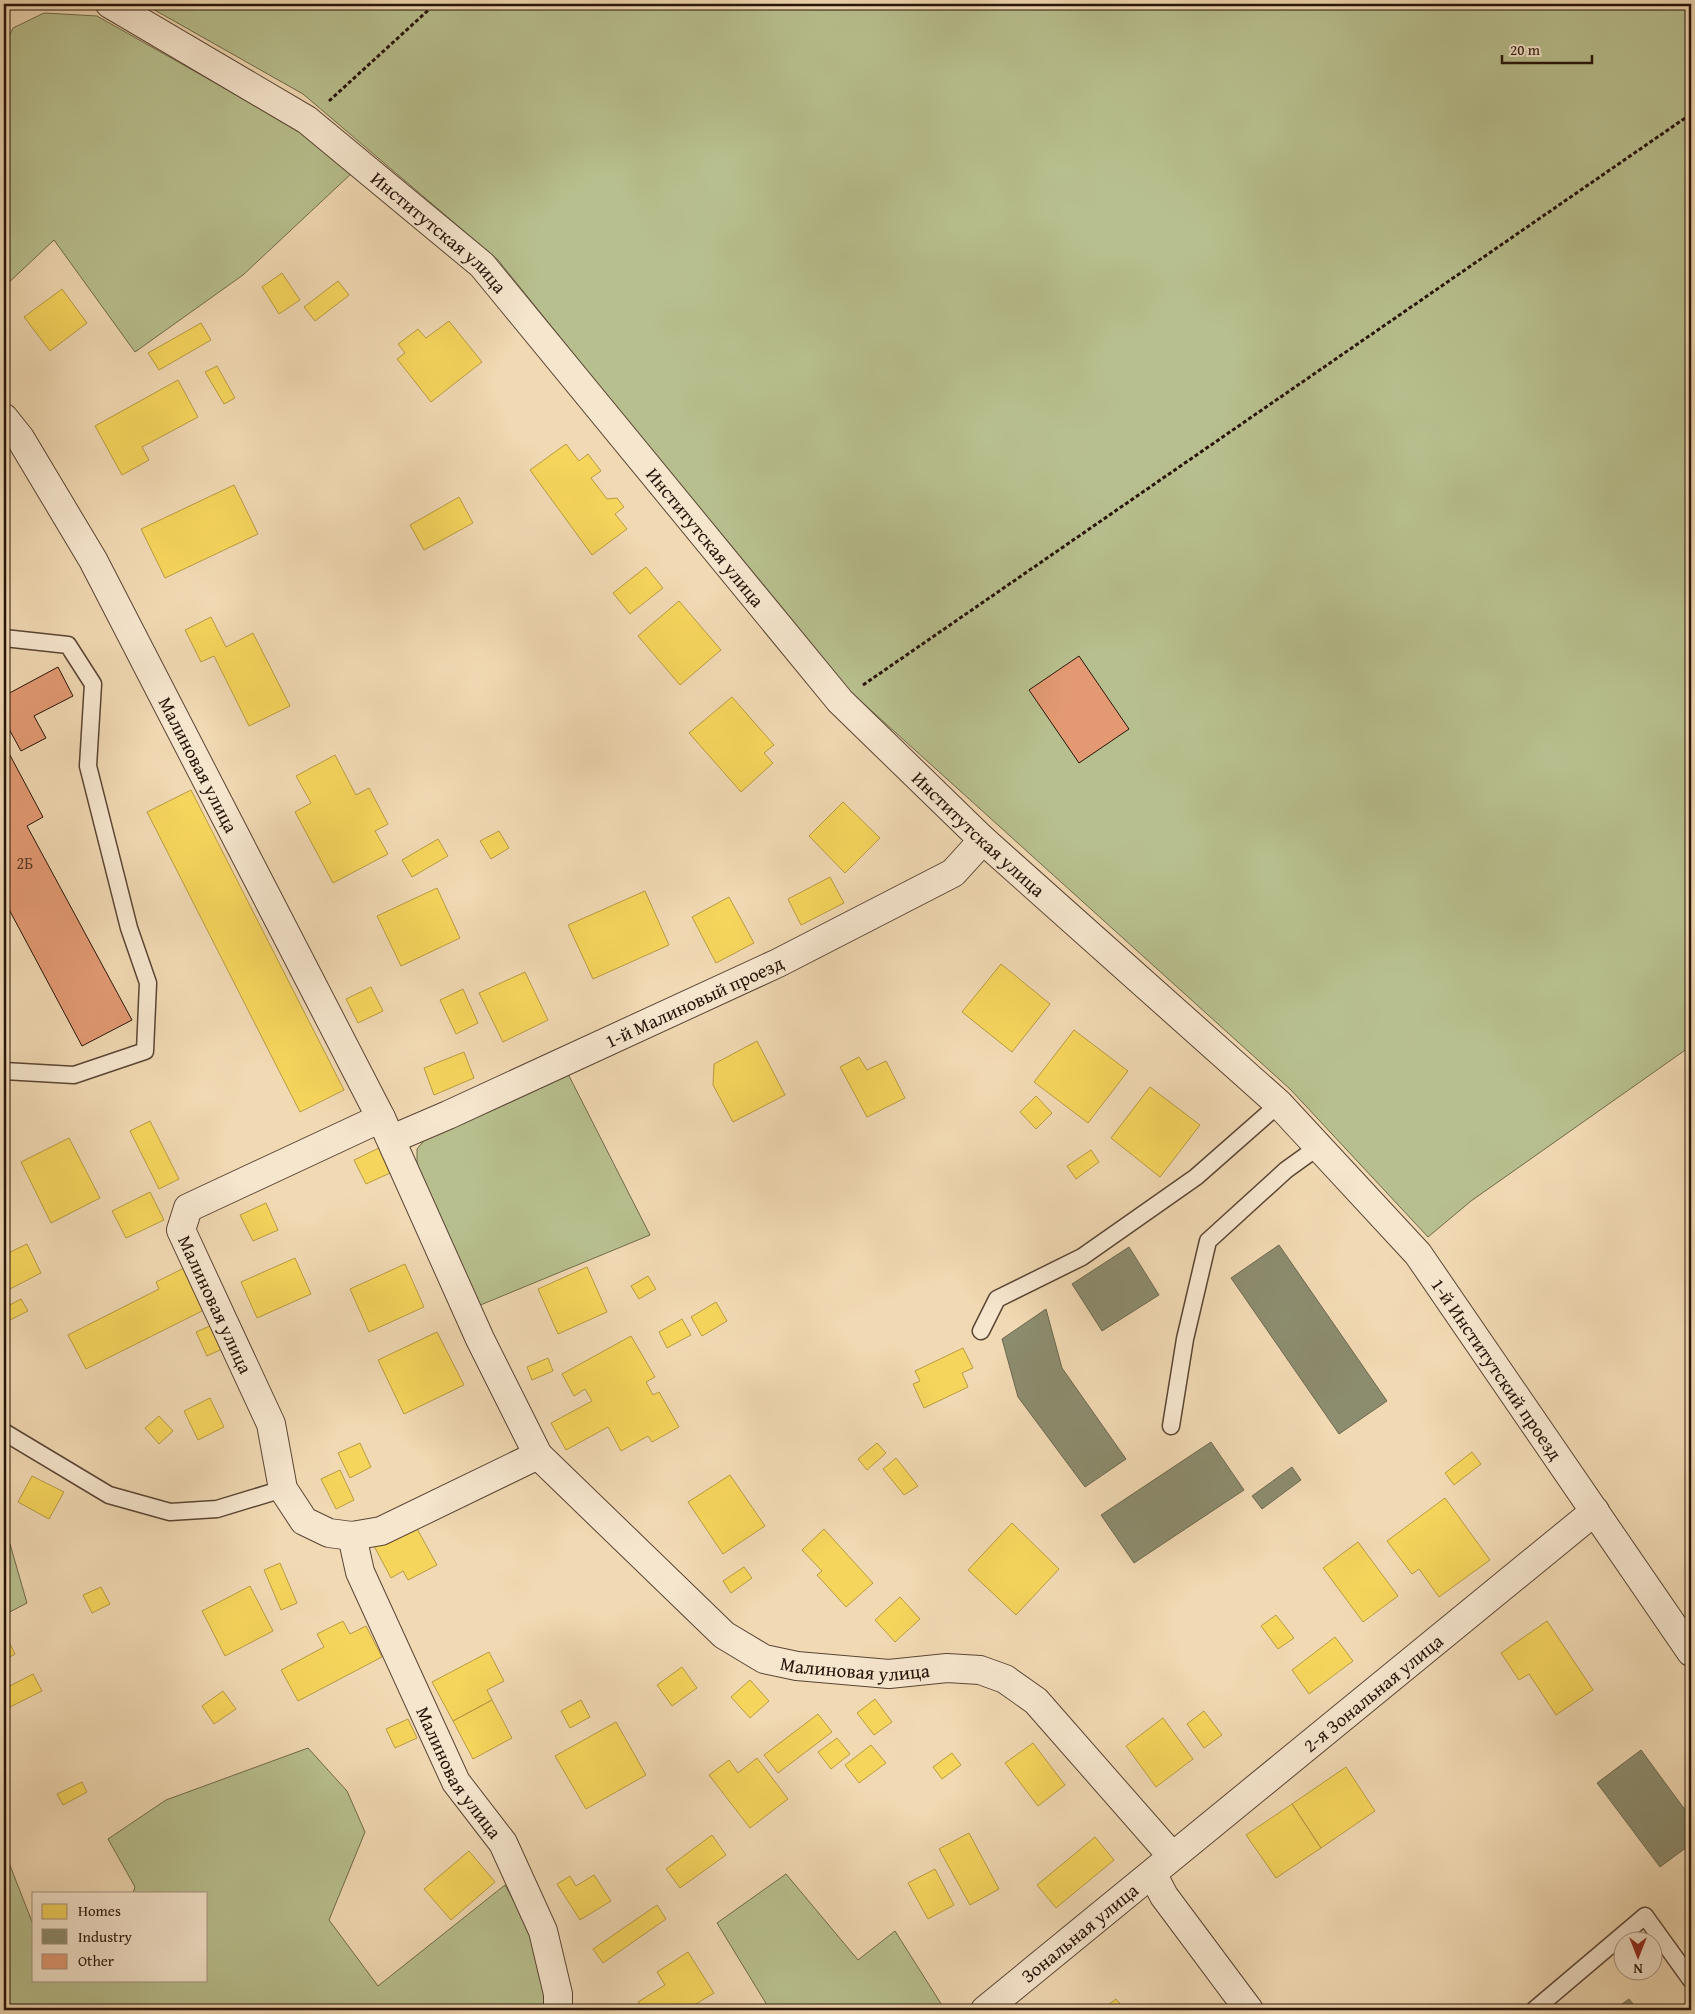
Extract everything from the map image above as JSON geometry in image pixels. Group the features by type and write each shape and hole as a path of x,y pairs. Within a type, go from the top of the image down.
{"street":[{"name":"Институтская улица","path":"110,4 308,120 482,265 840,701 983,840 1279,1104"},
{"name":"Малиновая улица","path":"4,418 20,438 93,560 386,1129 480,1339 538,1455 724,1635 764,1659 797,1666 889,1674 947,1668 980,1670 1005,1679 1036,1701 1172,1856"},
{"name":"1-й Малиновый проезд","path":"386,1129 457,1111 778,963 952,873 983,840"},
{"name":"1-й Институтский проезд","path":"1279,1104 1418,1254 1691,1652"},
{"name":"Малиновая улица","path":"386,1129 188,1208 181,1230 272,1424 283,1490 304,1521 329,1533 352,1536 381,1531 538,1455"},
{"name":"2-я Зональная улица","path":"1153,1874 1172,1856 1594,1511"},
{"name":"Малиновая улица","path":"352,1536 360,1572 456,1782 503,1843 543,1931 558,1994 558,2010"},
{"name":"Зональная улица","path":"985,2010 1153,1874"},
{"path":"1153,1874 1164,1896 1250,2010"}],"lane":[{"path":"4,638 68,645 93,684 88,766 129,928 148,984 145,1051 74,1075 4,1071"},
{"path":"981,1331 997,1299 1082,1257 1196,1177 1279,1104"},
{"path":"1171,1426 1185,1339 1208,1242 1286,1170 1318,1147"},
{"path":"4,1432 109,1495 170,1512 218,1509 283,1490"},
{"path":"1534,2010 1645,1916 1691,1980"}],"path":[{"path":"308,120 435,4"},
{"path":"840,701 1691,114"}],"green space":[{"path":"144,4 1691,4 1691,1046 1471,1201 1428,1237 1290,1089 833,676 498,260 303,94"},
{"path":"44,13 97,16 302,132 353,172 243,275 135,352 54,240 4,287 4,46 13,28"},
{"path":"566,1070 650,1235 478,1306 417,1167 417,1149 427,1137"},
{"path":"10,1544 27,1603 4,1615 4,1545"},
{"path":"308,1748 347,1791 365,1832 329,1920 378,1986 505,1885 529,1929 547,1999 546,2010 4,2010 4,1850 32,1922 32,1982 208,1982 208,1892 133,1892 135,1887 108,1839 166,1800"},
{"path":"786,1874 858,1960 895,1931 945,2010 770,2010 717,1923"}],"building: Homes":[{"path":"282,273 300,300 279,314 262,287"},
{"path":"338,281 349,295 315,321 304,307"},
{"path":"62,289 87,323 50,351 24,317"},
{"path":"449,321 482,362 431,402 397,359 405,353 398,344 418,329 426,338"},
{"path":"201,323 211,340 159,370 148,353"},
{"path":"217,366 235,398 224,404 205,372"},
{"path":"178,380 198,417 142,447 149,460 122,475 95,426"},
{"path":"566,444 579,461 588,454 601,471 591,478 607,499 617,498 624,507 615,514 627,529 592,555 530,470"},
{"path":"234,485 258,534 165,578 141,529"},
{"path":"459,497 473,523 424,550 410,525"},
{"path":"646,567 663,588 630,614 613,593"},
{"path":"679,601 721,650 680,685 638,636"},
{"path":"211,617 226,647 253,633 290,706 249,726 214,656 201,662 185,630"},
{"path":"732,697 774,745 764,753 773,763 741,792 689,733"},
{"path":"335,755 356,795 369,788 388,824 375,831 388,854 333,883 295,812 311,803 296,776"},
{"path":"191,790 344,1090 300,1112 147,812"},
{"path":"843,802 880,838 845,873 809,836"},
{"path":"499,831 509,848 491,859 480,841"},
{"path":"438,839 448,856 412,877 402,860"},
{"path":"830,877 844,903 801,925 788,899"},
{"path":"437,888 460,938 401,966 377,916"},
{"path":"645,891 669,945 593,979 568,925"},
{"path":"729,897 754,943 716,963 692,917"},
{"path":"1001,964 1050,1004 1012,1052 962,1012"},
{"path":"525,972 548,1020 503,1042 479,993"},
{"path":"371,987 383,1011 358,1023 346,999"},
{"path":"463,989 478,1023 456,1034 440,1000"},
{"path":"1074,1030 1128,1071 1088,1123 1034,1082"},
{"path":"757,1041 785,1095 733,1122 713,1085 714,1064"},
{"path":"464,1052 474,1078 434,1095 424,1068"},
{"path":"859,1057 867,1070 886,1061 905,1098 867,1117 840,1067"},
{"path":"1150,1087 1200,1125 1160,1177 1111,1138"},
{"path":"1036,1096 1052,1113 1036,1129 1020,1112"},
{"path":"150,1121 179,1179 159,1189 130,1131"},
{"path":"69,1138 100,1198 51,1223 21,1162"},
{"path":"379,1148 390,1173 366,1184 354,1160"},
{"path":"1091,1150 1099,1162 1076,1179 1067,1166"},
{"path":"150,1192 164,1220 126,1238 112,1211"},
{"path":"266,1203 278,1230 253,1241 240,1215"},
{"path":"27,1244 41,1273 4,1292 4,1255"},
{"path":"295,1258 311,1294 257,1318 241,1282"},
{"path":"405,1264 424,1307 369,1332 350,1289"},
{"path":"186,1267 208,1308 86,1369 68,1335 159,1289 156,1282"},
{"path":"587,1267 607,1312 558,1334 538,1289"},
{"path":"648,1276 656,1289 639,1299 631,1286"},
{"path":"21,1299 28,1311 4,1323 4,1308"},
{"path":"716,1302 727,1321 702,1336 691,1317"},
{"path":"682,1319 691,1335 667,1348 659,1332"},
{"path":"212,1325 222,1349 207,1356 196,1332"},
{"path":"437,1332 464,1385 404,1414 378,1360"},
{"path":"631,1336 655,1377 646,1382 653,1395 659,1392 679,1427 652,1442 648,1436 621,1451 608,1427 566,1450 551,1423 592,1401 585,1389 574,1396 562,1374"},
{"path":"963,1348 973,1368 962,1373 968,1387 924,1408 913,1384 920,1381 915,1371"},
{"path":"548,1358 553,1371 532,1380 527,1367"},
{"path":"210,1398 224,1427 198,1440 184,1411"},
{"path":"159,1416 173,1431 159,1444 145,1428"},
{"path":"360,1443 371,1467 350,1478 338,1453"},
{"path":"877,1443 886,1453 867,1470 858,1459"},
{"path":"1472,1452 1481,1464 1454,1485 1445,1473"},
{"path":"896,1458 918,1486 904,1495 883,1469"},
{"path":"340,1470 354,1500 336,1509 321,1479"},
{"path":"730,1475 765,1526 723,1554 688,1502"},
{"path":"32,1476 64,1492 49,1519 18,1502"},
{"path":"1445,1498 1490,1560 1439,1597 1419,1569 1412,1574 1387,1541"},
{"path":"1012,1523 1059,1569 1016,1615 968,1570"},
{"path":"415,1525 437,1565 408,1580 403,1571 391,1578 374,1546"},
{"path":"824,1529 873,1583 846,1607 817,1575 822,1571 802,1550"},
{"path":"1358,1542 1398,1596 1363,1622 1323,1568"},
{"path":"280,1563 297,1603 281,1610 264,1570"},
{"path":"744,1567 752,1578 731,1593 723,1581"},
{"path":"250,1586 273,1631 225,1656 202,1611"},
{"path":"101,1587 110,1604 92,1613 83,1595"},
{"path":"900,1597 920,1619 895,1642 875,1620"},
{"path":"1276,1615 1294,1638 1278,1649 1261,1626"},
{"path":"343,1621 350,1634 366,1626 382,1657 298,1701 281,1670 324,1647 317,1634"},
{"path":"1547,1621 1593,1690 1556,1715 1529,1674 1519,1680 1501,1653"},
{"path":"4,1632 15,1654 4,1660"},
{"path":"1335,1637 1353,1661 1309,1694 1292,1670"},
{"path":"489,1652 504,1681 487,1690 492,1700 453,1721 432,1682"},
{"path":"682,1667 697,1688 672,1706 657,1685"},
{"path":"33,1674 42,1691 8,1708 4,1699 4,1689"},
{"path":"750,1680 769,1701 750,1718 731,1697"},
{"path":"223,1691 236,1709 214,1724 202,1706"},
{"path":"875,1699 892,1722 874,1735 857,1713"},
{"path":"492,1700 512,1738 473,1759 453,1721"},
{"path":"581,1700 590,1717 570,1728 561,1711"},
{"path":"1204,1711 1222,1735 1204,1748 1187,1724"},
{"path":"818,1714 832,1732 778,1773 764,1755"},
{"path":"1163,1718 1193,1759 1156,1787 1126,1746"},
{"path":"408,1719 417,1738 395,1748 386,1729"},
{"path":"616,1722 646,1775 586,1809 555,1756"},
{"path":"837,1738 850,1754 831,1769 818,1752"},
{"path":"1033,1743 1065,1785 1038,1806 1005,1763"},
{"path":"871,1745 886,1763 859,1783 845,1765"},
{"path":"952,1753 961,1765 942,1779 933,1767"},
{"path":"757,1758 788,1799 750,1828 709,1775 729,1760 738,1773"},
{"path":"1346,1767 1375,1811 1321,1848 1292,1804"},
{"path":"82,1782 87,1792 63,1805 57,1794"},
{"path":"1292,1804 1321,1848 1276,1878 1246,1835"},
{"path":"969,1833 999,1889 970,1905 939,1849"},
{"path":"712,1835 726,1855 680,1888 666,1869"},
{"path":"1095,1837 1114,1860 1056,1908 1037,1885"},
{"path":"469,1851 495,1882 451,1920 424,1889"},
{"path":"935,1869 954,1905 928,1919 908,1883"},
{"path":"594,1875 611,1901 580,1920 557,1884 570,1876 576,1886"},
{"path":"657,1905 666,1919 603,1963 593,1949"},
{"path":"688,1952 714,1993 686,2010 643,2010 638,2002 665,1985 657,1972"},
{"path":"1116,1999 1125,2010 1101,2010"}],"building: Industry":[{"path":"1279,1245 1387,1401 1339,1434 1231,1278"},
{"path":"1129,1247 1159,1295 1102,1331 1072,1284"},
{"path":"1046,1309 1062,1368 1126,1459 1085,1487 1018,1397 1002,1339"},
{"path":"1211,1442 1244,1490 1134,1563 1101,1515"},
{"path":"1292,1467 1301,1480 1262,1509 1252,1496"},
{"path":"1641,1750 1691,1818 1691,1844 1660,1867 1597,1783"},
{"path":"1629,1999 1638,2010 1614,2010"}],"building: Other":[{"path":"1079,656 1129,729 1079,763 1029,690"},
{"path":"58,667 73,696 34,716 46,738 21,751 9,729 4,732 4,696"},
{"path":"4,744 43,817 27,826 132,1020 82,1046 4,900"}]}
